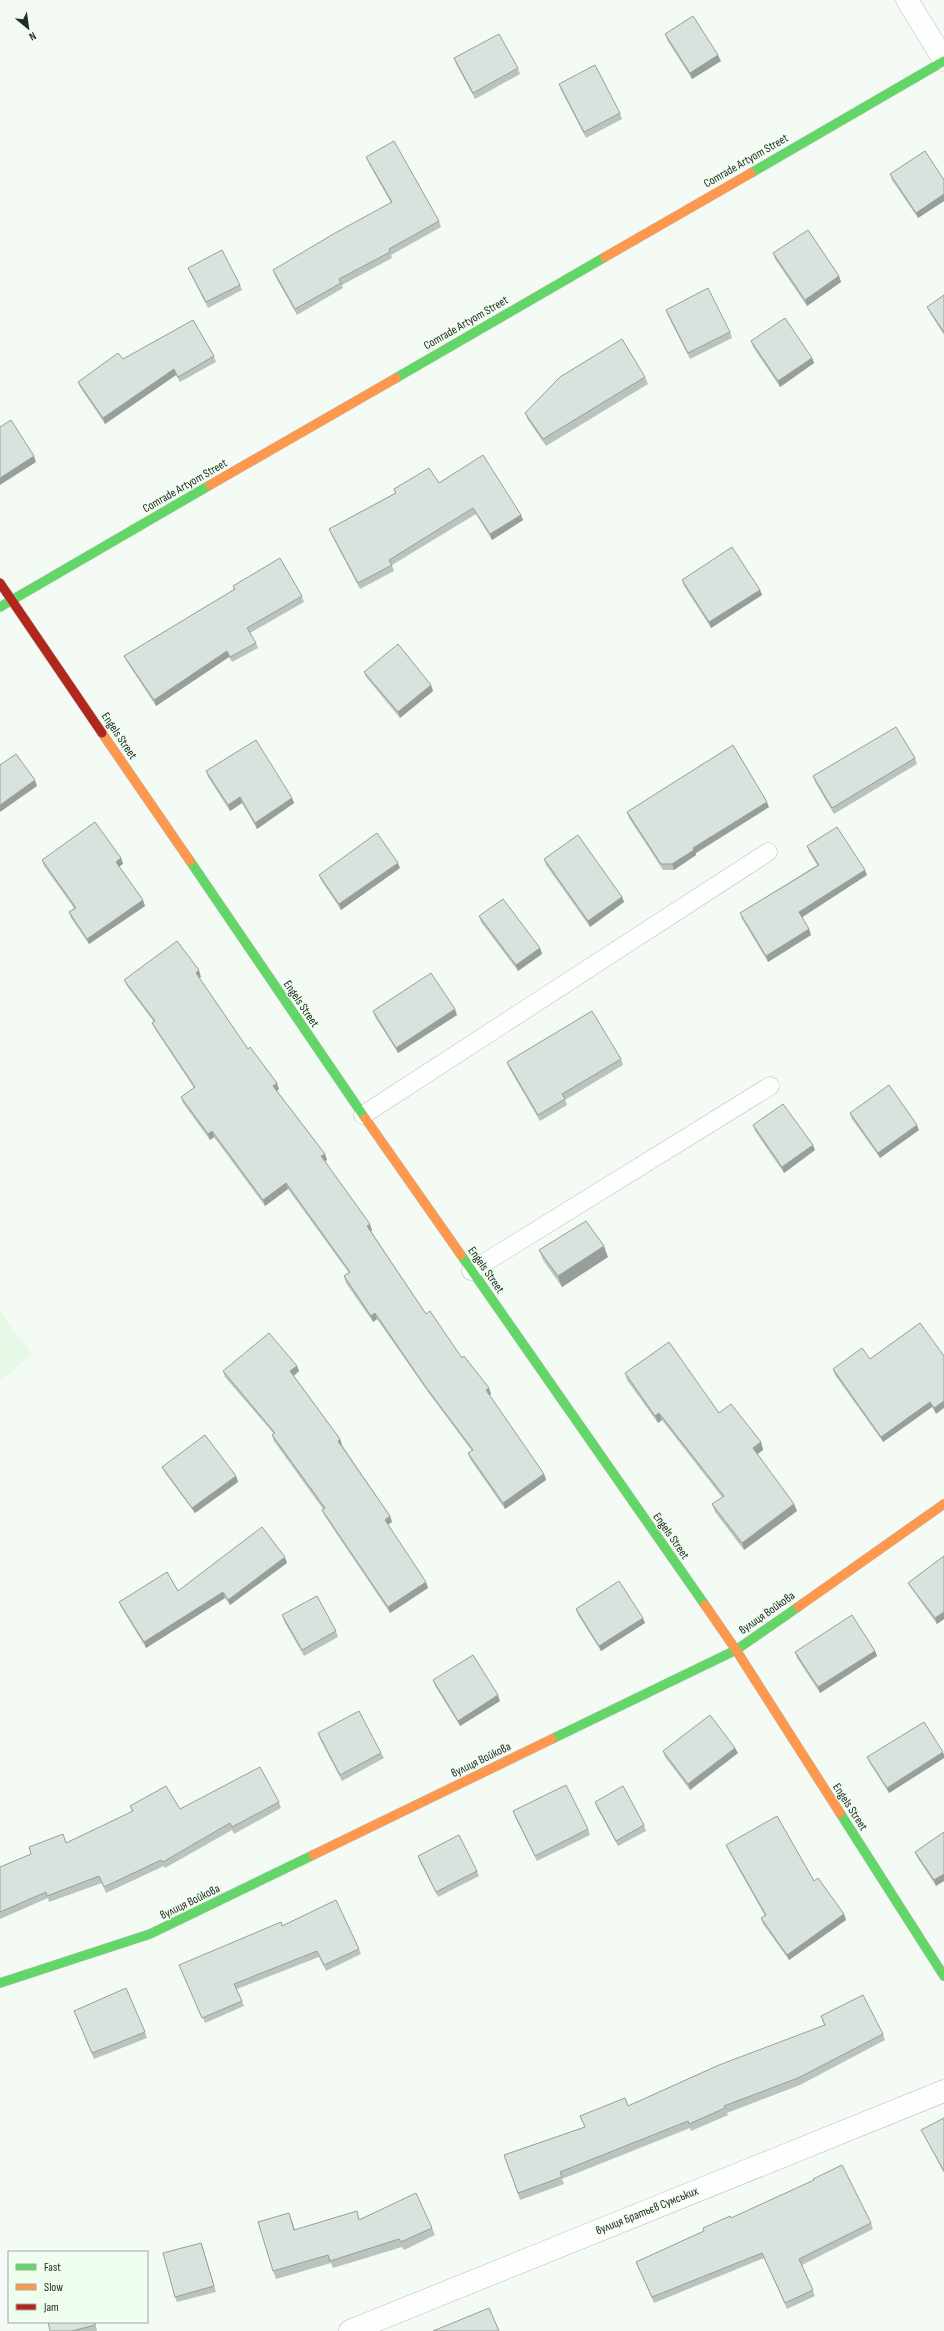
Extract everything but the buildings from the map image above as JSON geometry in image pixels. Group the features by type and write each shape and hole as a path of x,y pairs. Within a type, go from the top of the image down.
{"street":[{"path":"907,0 944,61"},
{"name":"Comrade Artyom Street","path":"0,607 944,61"},
{"name":"Engels Street","path":"0,584 363,1115 736,1650 944,1976"},
{"name":"вулиця Войкова","path":"0,1982 150,1934 736,1650 944,1504"},
{"name":"вулиця Братьєв Сумських","path":"350,2331 944,2091"}],"lane":[{"path":"363,1115 768,852"},
{"path":"471,1271 770,1086"}],"shaded area":[{"path":"0,1311 32,1355 0,1381"}],"traffic: fast":[{"path":"751,173 944,61"},
{"path":"396,378 605,257"},
{"path":"0,607 210,485"},
{"path":"190,861 365,1118"},
{"path":"461,1255 705,1605"},
{"path":"552,1739 736,1650 798,1607"},
{"path":"840,1813 944,1976"},
{"path":"0,1983 150,1934 313,1855"}],"traffic: slow":[{"path":"605,257 751,173"},
{"path":"210,485 396,378"},
{"path":"102,733 190,861"},
{"path":"365,1118 461,1255"},
{"path":"798,1607 944,1504"},
{"path":"705,1605 736,1650 840,1813"},
{"path":"313,1855 552,1739"}],"traffic: jam":[{"path":"0,583 102,733"}]}
